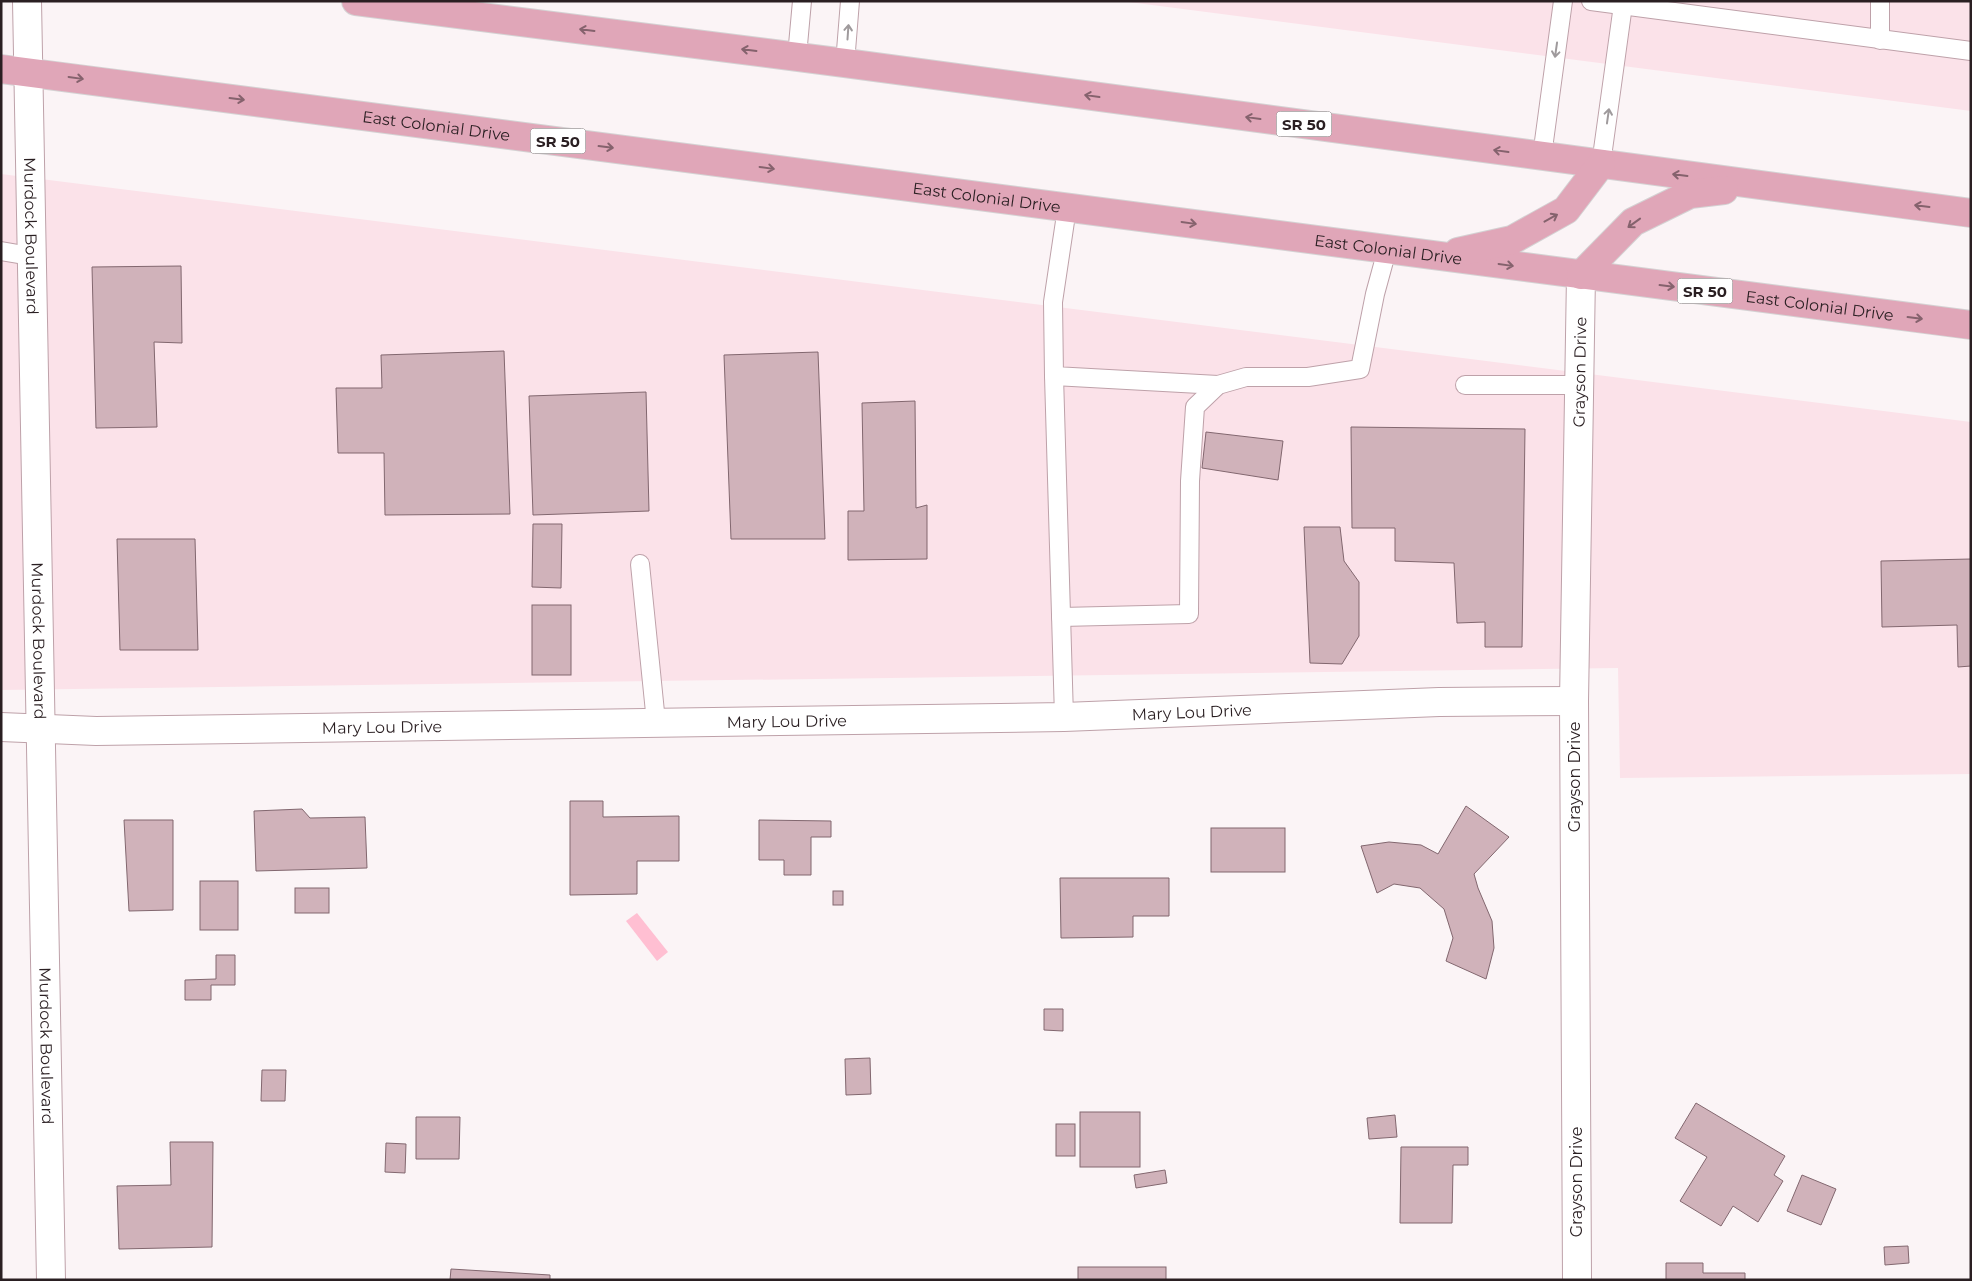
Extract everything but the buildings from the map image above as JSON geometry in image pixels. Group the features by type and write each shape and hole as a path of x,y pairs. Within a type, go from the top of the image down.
{"highway":[{"name":"SR 50","path":"356,1 797,56 1763,186 1971,212"},
{"name":"East Colonial Drive","path":"14,70 1971,325"},
{"path":"1440,256 1512,240 1566,210 1601,164"},
{"path":"1580,275 1633,222 1690,194 1763,186"}],"street":[{"name":"Murdock Boulevard","path":"27,1 14,70 30,256 50,1280"},
{"name":"Grayson Drive","path":"1577,1280 1574,701 1580,275"},
{"name":"Mary Lou Drive","path":"1,727 96,731 1064,717 1439,702 1574,701"}],"lane":[{"path":"797,56 802,1"},
{"path":"845,63 850,1"},
{"path":"1542,156 1563,1"},
{"path":"1591,1 1971,52"},
{"path":"1880,1 1880,40"},
{"path":"1601,164 1623,5"},
{"path":"1064,717 1052,302 1067,208"},
{"path":"1054,376 1218,386 1246,377 1308,377 1360,369 1375,294 1387,250"},
{"path":"1,251 30,256"},
{"path":"1465,386 1579,385"},
{"path":"1061,617 1189,614 1190,481 1195,407 1218,386"},
{"path":"640,564 656,722"}],"shaded area":[{"path":"1121,1 1971,1 1971,111"},
{"path":"1,174 1971,422 1971,774 1620,778 1618,668 1,690"},
{"path":"637,913 668,952 657,961 626,921"}]}
